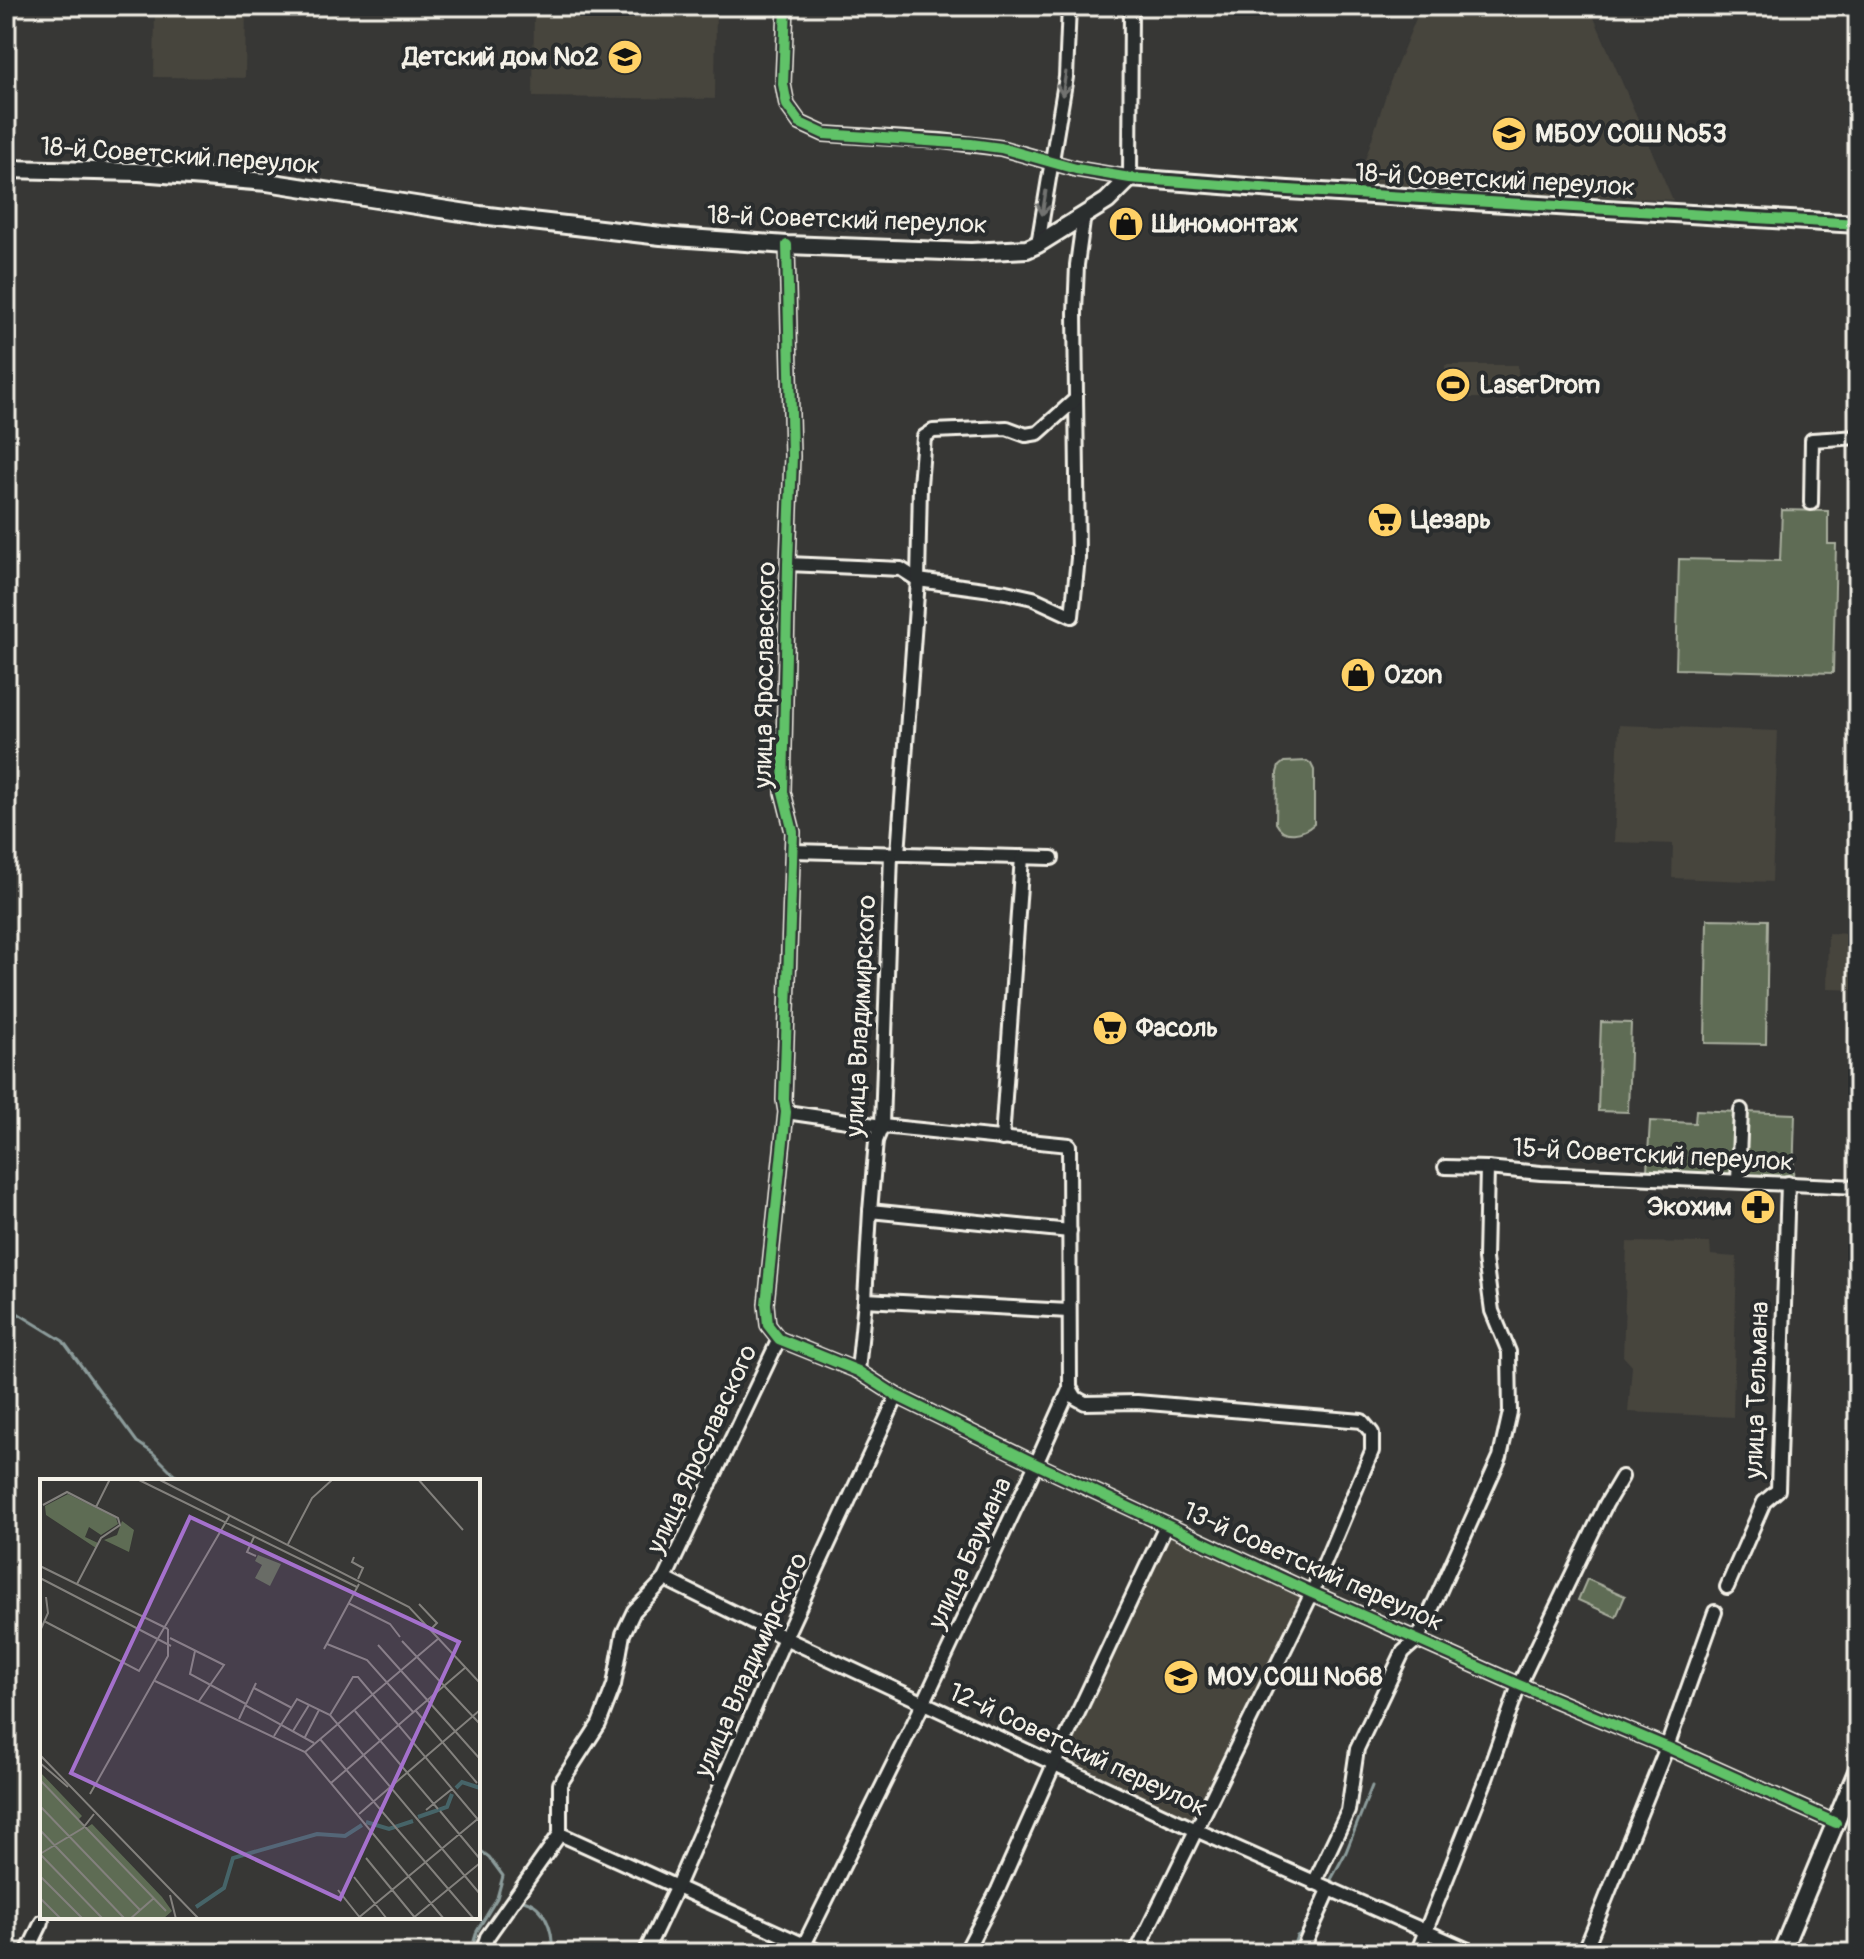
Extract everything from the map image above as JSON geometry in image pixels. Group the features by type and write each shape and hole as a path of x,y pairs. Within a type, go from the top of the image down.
{"street":[{"path":"786,6 783,84 787,105 800,123 824,134 1001,148 1076,169 1130,178 1131,6"},
{"path":"1038,244 1066,77 1069,6"},
{"name":"18-й Советский переулок","path":"6,169 139,172 267,182 480,215 661,236 787,245 971,252 1027,249 1038,244 1107,201 1130,178 1858,224"},
{"path":"788,564 901,569 918,580 1033,598 1072,616 1078,558 1075,313 1084,214"},
{"name":"улица Ярославского","path":"560,1834 560,1784 599,1724 614,1685 623,1634 634,1611 665,1579 779,1339 768,1325 766,1304 786,1112 793,851 793,832 783,792 792,456 787,245"},
{"name":"улица Владимирского","path":"858,1371 876,1141 882,1126 895,854 918,580 924,437 933,431 1007,428 1026,435 1038,433 1076,399"},
{"path":"1811,503 1812,440 1858,437"},
{"path":"793,851 1052,858"},
{"path":"786,1112 1002,1139 1022,857"},
{"path":"1738,1181 1741,1110"},
{"name":"улица Баумана","path":"802,1948 924,1702 1070,1388 1069,1145 1002,1139"},
{"name":"15-й Советский переулок","path":"1445,1167 1858,1187"},
{"path":"1314,1883 1348,1811 1357,1749 1403,1652 1418,1639 1500,1457 1510,1412 1509,1352 1492,1311 1485,1259 1487,1168"},
{"name":"улица Тельмана","path":"1727,1587 1764,1502 1778,1490 1788,1183"},
{"path":"870,1211 1070,1231"},
{"path":"865,1300 1069,1311"},
{"name":"13-й Советский переулок","path":"779,1339 858,1371 897,1396 1036,1464 1312,1593 1836,1823"},
{"path":"1070,1388 1076,1398 1085,1403 1137,1402 1362,1421 1372,1433 1372,1451 1312,1593 1136,1953"},
{"name":"улица Владимирского","path":"645,1953 897,1396"},
{"path":"1417,1953 1481,1793 1519,1685 1622,1477"},
{"path":"965,1953 998,1890 1166,1525"},
{"name":"12-й Советский переулок","path":"665,1579 1196,1830 1475,1953"},
{"path":"1584,1953 1667,1747 1715,1612"},
{"path":"1781,1953 1858,1769"},
{"path":"482,1953 487,1937 560,1834 677,1886 802,1948 822,1953"},
{"path":"1301,1953 1329,1890"},
{"path":"27,1953 42,1922"}],"shaded area":[{"path":"155,6 246,6 245,78 154,77"},
{"name":"Детский дом №2","path":"534,6 716,6 715,99 533,97"},
{"name":"МБОУ СОШ №53","path":"1421,6 1589,6 1673,200 1357,185 1390,82"},
{"path":"1445,365 1518,365 1518,398 1446,398"},
{"path":"1619,725 1778,731 1772,882 1672,878 1673,844 1614,842"},
{"path":"1828,933 1858,934 1858,990 1827,989"},
{"path":"1627,1242 1710,1243 1711,1255 1737,1257 1733,1417 1628,1412 1632,1366 1623,1356"},
{"name":"МОУ СОШ №68","path":"1168,1533 1303,1595 1192,1819 1062,1759"}],"green space":[{"path":"1782,510 1828,511 1828,544 1836,544 1833,673 1676,669 1679,559 1780,561"},
{"path":"1307,761 1314,770 1314,824 1305,830 1289,833 1276,823 1277,773 1284,762"},
{"path":"1707,919 1768,920 1766,1044 1705,1043"},
{"path":"1601,1022 1631,1023 1628,1112 1598,1111"},
{"path":"1696,1110 1737,1112 1733,1175 1647,1171 1650,1121 1695,1123"},
{"path":"1746,1112 1795,1114 1793,1179 1744,1177"},
{"path":"1587,1579 1625,1596 1616,1617 1578,1600"}],"waterway":[{"path":"6,1306 63,1341 137,1442 179,1479"},
{"path":"1328,1885 1346,1852 1372,1786"},
{"path":"474,1941 497,1898 503,1876 480,1850"},
{"path":"517,1899 534,1905 545,1918 551,1935 552,1953"},
{"path":"1291,1953 1297,1936 1306,1931"}],"cycle path":[{"path":"786,6 783,84 787,105 800,123 824,134 1001,148 1076,169 1130,178 1858,224"},
{"path":"787,245 792,456 783,792 793,832 786,1112 766,1304 768,1325 779,1339 858,1371 897,1396 1036,1464 1312,1593 1836,1823"}],"place":[{"name":"Детский дом №2","path":"625,57"},
{"name":"МБОУ СОШ №53","path":"1509,134"},
{"name":"Шиномонтаж","path":"1126,224"},
{"name":"LaseгDrom","path":"1453,385"},
{"name":"Цезарь","path":"1385,520"},
{"name":"Ozon","path":"1358,675"},
{"name":"Фасоль","path":"1110,1028"},
{"name":"Экохим","path":"1758,1207"},
{"name":"МОУ СОШ №68","path":"1181,1677"}]}
